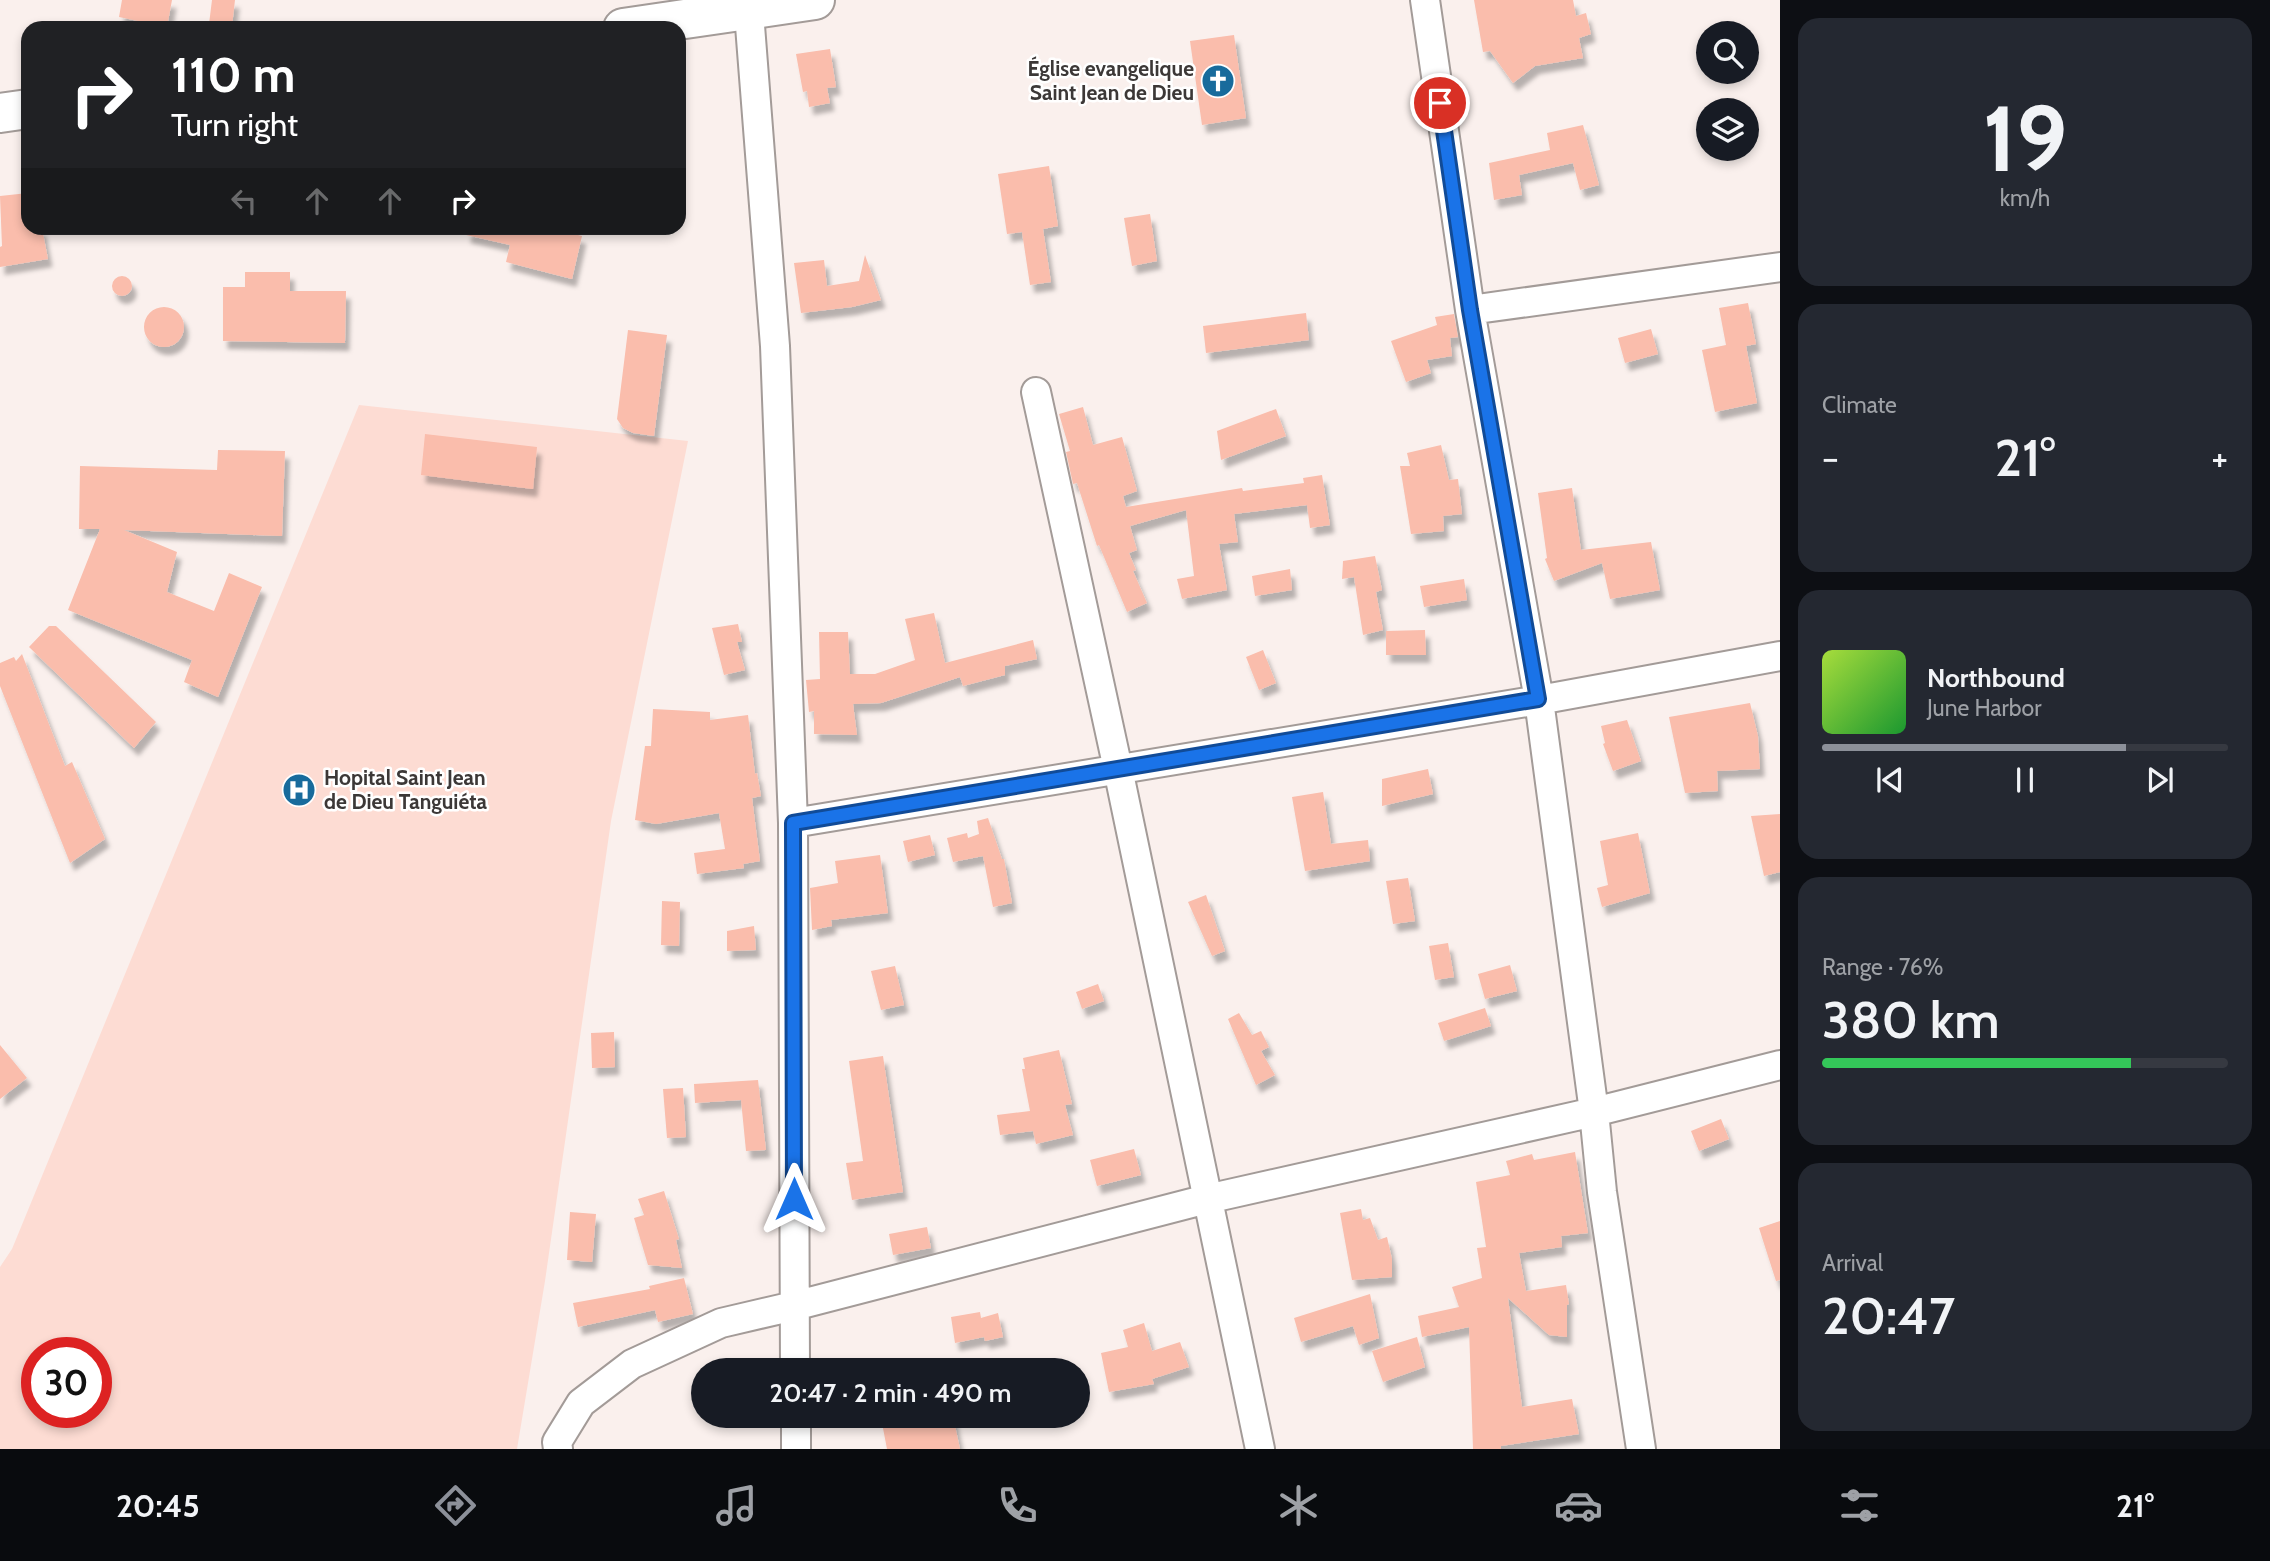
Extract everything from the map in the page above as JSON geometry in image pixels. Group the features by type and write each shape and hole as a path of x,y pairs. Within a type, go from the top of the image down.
{"main road":[{"path":"661,21 749,5 815,0"},
{"path":"0,113 21,110"}],"street":[{"path":"1426,0 1470,310 1538,699 1594,1112 1602,1192 1641,1449"},
{"path":"749,5 775,346 793,823 795,1358"},
{"path":"1470,310 1780,267"},
{"path":"1036,393 1118,769 1260,1449"},
{"path":"793,823 1780,656"},
{"path":"558,1449 557,1442 581,1404 632,1364 721,1323 1207,1199 1594,1112 1780,1065"},
{"path":"796,1428 796,1449"}],"shaded area":[{"path":"359,405 688,441 611,821 545,1281 517,1449 0,1449 0,1267 12,1249"}],"building":[{"path":"122,0 172,0 168,21 138,21 119,17"},
{"path":"212,0 235,0 233,21 209,21"},
{"path":"1474,0 1573,0 1576,16 1586,13 1591,34 1579,38 1583,58 1535,66 1513,83 1490,51 1483,52"},
{"path":"1234,35 1246,118 1202,125 1190,41"},
{"path":"830,49 836,87 827,88 830,103 809,107 807,91 803,92 796,54"},
{"path":"1583,125 1599,185 1580,190 1573,163 1519,175 1522,195 1494,200 1489,163 1550,150 1547,133"},
{"path":"1049,166 1058,226 1043,229 1051,282 1030,285 1022,232 1007,234 998,174"},
{"path":"21,194 21,235 43,235 48,259 0,267 0,196"},
{"path":"1150,214 1157,261 1132,266 1124,218"},
{"path":"466,235 582,236 572,279 506,262 510,245"},
{"path":"865,255 881,300 852,307 801,313 794,263 824,260 827,286 859,281"},
{"path":"245,272 290,272 290,291 346,291 345,343 223,341 223,287 245,287"},
{"path":"122,276 129,279 132,286 129,293 122,296 115,293 112,286 115,279"},
{"path":"1748,303 1756,344 1746,346 1757,403 1715,412 1702,350 1726,345 1719,308"},
{"path":"164,307 178,313 184,327 178,341 164,347 150,341 144,327 150,313"},
{"path":"1306,313 1309,340 1206,353 1203,326"},
{"path":"1454,314 1458,337 1450,338 1452,356 1427,360 1431,373 1406,382 1391,341 1437,325 1435,317"},
{"path":"1651,329 1658,354 1625,363 1618,338"},
{"path":"628,330 667,335 654,436 633,433 623,428 617,419"},
{"path":"1083,407 1093,445 1122,437 1137,491 1123,496 1126,507 1242,488 1243,491 1304,483 1303,478 1322,475 1330,525 1310,528 1307,505 1234,514 1238,542 1219,544 1227,590 1182,599 1177,579 1194,576 1186,510 1130,526 1137,550 1129,553 1136,570 1133,571 1147,603 1127,612 1099,545 1097,546 1077,483 1073,484 1066,452 1070,451 1059,414"},
{"path":"1276,409 1286,436 1221,460 1217,431"},
{"path":"425,434 537,447 533,489 421,475"},
{"path":"1441,445 1449,480 1458,479 1462,514 1443,516 1444,531 1411,534 1400,466 1410,466 1407,453"},
{"path":"218,450 285,451 282,536 124,530 177,552 167,592 214,611 229,573 262,587 218,697 184,682 192,660 68,610 100,529 79,529 80,466 217,470"},
{"path":"1572,488 1581,550 1651,542 1660,590 1610,599 1602,563 1554,581 1545,559 1538,493"},
{"path":"1375,556 1382,590 1376,592 1383,630 1363,635 1354,577 1342,579 1343,561"},
{"path":"1290,569 1292,590 1255,596 1252,576"},
{"path":"1464,579 1467,600 1424,607 1420,586"},
{"path":"934,613 945,663 1033,640 1037,659 1005,666 1005,675 963,686 960,677 881,703 853,704 857,735 814,734 814,711 809,712 806,680 820,679 819,632 848,632 850,674 875,674 915,660 905,619"},
{"path":"738,624 742,642 737,642 745,670 724,675 712,628"},
{"path":"49,626 56,626 156,722 134,748 29,647"},
{"path":"1425,630 1426,655 1386,655 1386,631"},
{"path":"1263,650 1276,683 1259,690 1246,657"},
{"path":"22,654 65,766 72,762 105,839 70,863 0,686 0,663 14,657 16,661"},
{"path":"1750,703 1758,736 1760,769 1717,771 1718,791 1685,793 1669,717"},
{"path":"653,709 710,712 710,720 748,715 755,774 757,773 761,796 752,798 760,861 743,864 744,868 697,874 694,853 725,849 719,813 656,824 635,820 645,746 651,746"},
{"path":"1627,720 1641,761 1613,771 1603,744 1601,726"},
{"path":"1428,769 1433,794 1382,806 1382,779"},
{"path":"1323,792 1331,844 1368,840 1370,861 1305,871 1292,797"},
{"path":"1780,814 1780,872 1764,876 1751,816"},
{"path":"988,818 1004,859 1012,903 993,907 983,856 953,862 947,838 967,833 968,838 979,834 977,821"},
{"path":"1638,833 1650,893 1602,907 1597,888 1608,885 1600,841"},
{"path":"930,835 935,855 908,862 903,841"},
{"path":"880,855 888,913 831,920 832,926 812,930 810,888 838,883 835,861"},
{"path":"1408,878 1415,921 1393,924 1386,881"},
{"path":"1206,895 1225,951 1212,956 1188,902"},
{"path":"662,901 680,902 679,946 661,945"},
{"path":"754,926 756,950 727,951 727,931"},
{"path":"1448,943 1454,977 1435,980 1429,946"},
{"path":"1510,965 1517,991 1485,999 1478,974"},
{"path":"895,966 904,1005 881,1010 871,971"},
{"path":"1098,984 1104,1001 1082,1009 1076,992"},
{"path":"1485,1008 1491,1026 1444,1041 1438,1023"},
{"path":"1239,1013 1252,1035 1261,1031 1269,1047 1261,1051 1275,1075 1256,1085 1228,1019"},
{"path":"614,1032 615,1067 592,1068 591,1033"},
{"path":"0,1045 27,1078 0,1099"},
{"path":"1059,1050 1072,1104 1065,1105 1073,1135 1036,1144 1033,1131 1000,1135 997,1115 1030,1111 1022,1069 1025,1069 1023,1058"},
{"path":"883,1056 903,1192 852,1200 846,1163 863,1161 849,1061"},
{"path":"758,1080 766,1150 746,1151 741,1100 695,1103 694,1084"},
{"path":"683,1088 686,1137 667,1138 663,1089"},
{"path":"1721,1119 1729,1139 1699,1151 1691,1131"},
{"path":"1134,1149 1141,1175 1097,1186 1090,1160"},
{"path":"1575,1152 1588,1233 1561,1236 1562,1247 1519,1253 1526,1291 1566,1285 1569,1304 1567,1337 1549,1335 1508,1298 1522,1407 1572,1399 1579,1434 1501,1446 1501,1449 1473,1449 1469,1327 1422,1337 1418,1316 1459,1307 1452,1287 1482,1278 1477,1248 1486,1247 1476,1182 1510,1175 1506,1161 1532,1154 1534,1160"},
{"path":"664,1191 679,1239 676,1240 682,1268 648,1265 634,1218 644,1215 638,1199"},
{"path":"1361,1209 1363,1220 1370,1218 1378,1240 1387,1237 1392,1259 1392,1277 1352,1280 1340,1213"},
{"path":"570,1212 596,1214 592,1262 567,1260"},
{"path":"1780,1221 1780,1280 1776,1281 1759,1228"},
{"path":"927,1227 931,1248 893,1255 889,1234"},
{"path":"684,1278 693,1314 658,1322 655,1310 578,1327 573,1303 650,1289 649,1286"},
{"path":"1370,1294 1379,1338 1359,1345 1353,1326 1301,1342 1294,1318"},
{"path":"980,1312 981,1318 998,1313 1003,1337 985,1341 984,1337 955,1343 951,1317"},
{"path":"1144,1323 1152,1351 1180,1342 1189,1367 1152,1379 1154,1384 1109,1392 1101,1353 1128,1347 1123,1330"},
{"path":"1417,1337 1425,1367 1383,1382 1372,1351"},
{"path":"883,1428 956,1428 960,1449 887,1449"}],"place":[{"name":"Église evangelique Saint Jean de Dieu","path":"1218,81"},
{"name":"Hopital Saint Jean de Dieu Tanguiéta","path":"299,790"}],"route":[{"path":"794,1199 793,823 1538,699 1470,310 1440,103"}]}
